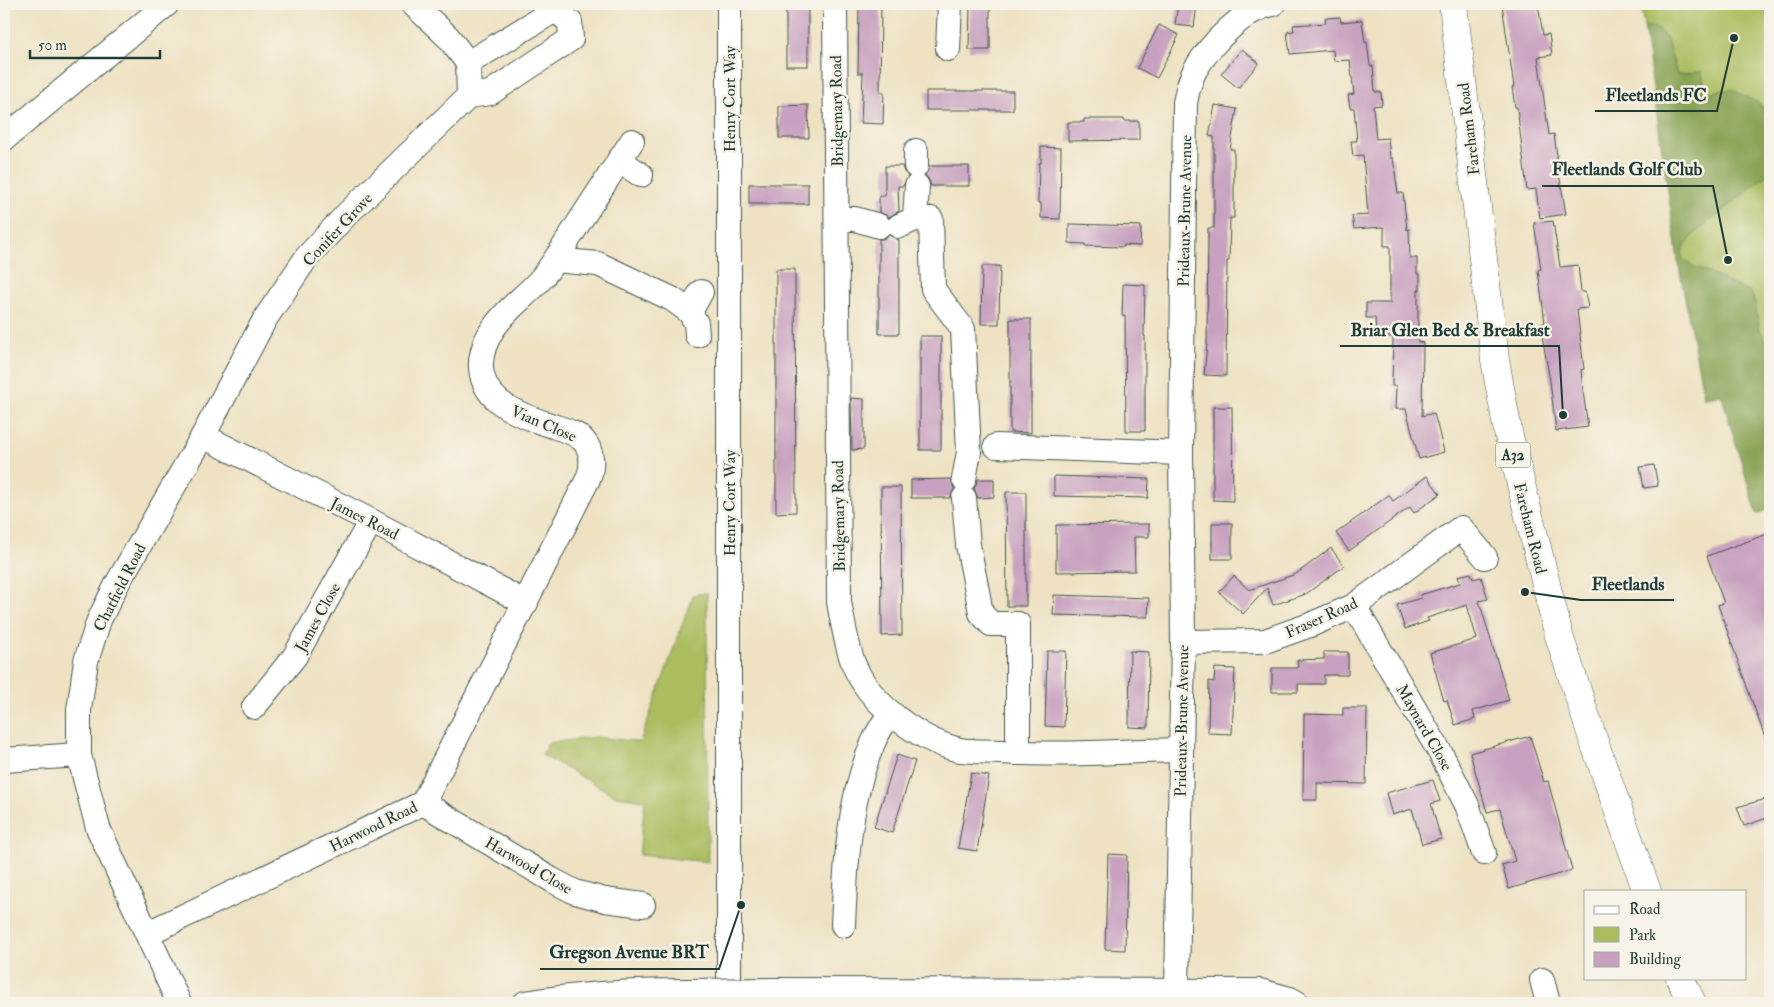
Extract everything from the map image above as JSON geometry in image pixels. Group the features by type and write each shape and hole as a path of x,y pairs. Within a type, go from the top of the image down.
{"main road":[{"name":"Fareham Road","path":"1453,4 1495,360 1508,432 1559,636 1598,755 1647,890"},
{"path":"1681,980 1692,1003"}],"street":[{"path":"4,139 167,4"},
{"path":"412,4 448,37 468,64 469,96 490,93 571,39 570,22 555,10 468,64"},
{"name":"Henry Cort Way","path":"729,4 729,1003"},
{"name":"Bridgemary Road","path":"835,4 838,219 837,424 839,602 854,666 872,694 890,713 927,739 961,750 1018,753 1180,750"},
{"path":"948,49 950,4"},
{"path":"1268,4 1273,4"},
{"name":"Prideaux-Brune Avenue","path":"1177,990 1183,642 1181,453 1185,103 1195,71 1224,32 1244,17 1268,4"},
{"name":"Conifer Grove","path":"203,436 266,319 307,257 347,214 469,96"},
{"name":"Vian Close","path":"526,603 588,479 592,468 590,451 584,440 576,434 505,407 492,395 484,380 481,367 482,351 492,330 505,312 539,281 555,260 625,151 641,175"},
{"path":"898,224 916,168"},
{"path":"838,219 898,224 931,219 933,289 963,329 969,452 964,488 968,545 981,613 991,624 1018,624 1018,753"},
{"path":"555,260 598,264 672,299 695,302 697,335"},
{"name":"James Road","path":"203,436 371,521 526,603"},
{"name":"Chatfield Road","path":"179,1003 98,828 79,755 78,710 86,661 99,620 118,582 203,436"},
{"path":"996,446 1181,453"},
{"name":"James Close","path":"254,707 295,656 371,521"},
{"name":"Fraser Road","path":"1183,642 1265,641 1310,625 1354,606 1460,528 1485,557"},
{"name":"Harwood Road","path":"148,933 422,803 526,603"},
{"name":"Maynard Close","path":"1354,606 1441,754 1467,805 1484,853"},
{"path":"843,925 846,854 859,782 873,743 890,713"},
{"path":"4,760 79,755"},
{"name":"Harwood Close","path":"422,803 575,892 605,900 643,905"},
{"path":"1542,980 1548,1003"},
{"path":"525,1003 573,996 634,992 771,990 1131,996 1177,990 1260,991 1290,999 1297,1003"}],"green space":[{"path":"1641,4 1770,4 1770,121 1760,104 1705,93 1677,75 1673,59 1657,29 1644,26"},
{"path":"1644,26 1657,29 1666,37 1677,75 1702,71 1705,93 1732,89 1760,104 1770,121 1770,172 1693,235 1683,249 1682,257 1689,264 1751,293 1761,333 1770,345 1770,509 1757,514 1721,394 1704,398 1679,267"},
{"path":"1770,172 1770,345 1761,333 1751,293 1689,264 1682,257 1683,249 1693,235"},
{"path":"707,593 708,862 639,855 645,800 616,796 542,755 548,743 596,737 640,742 693,595"}],"building":[{"path":"786,4 808,4 808,66 786,66"},
{"path":"859,4 881,4 880,92 884,92 883,124 861,123 863,73 858,73"},
{"path":"970,4 990,4 990,50 969,50"},
{"path":"1178,4 1197,4 1194,27 1175,25"},
{"path":"1502,4 1538,4 1543,35 1549,34 1552,55 1538,57 1549,135 1554,134 1566,214 1540,218 1536,189 1527,190"},
{"path":"1340,17 1341,22 1362,20 1370,66 1373,66 1375,92 1381,92 1382,105 1373,106 1376,139 1388,138 1390,158 1393,158 1398,193 1403,193 1407,230 1409,229 1410,258 1417,258 1417,274 1420,274 1420,290 1418,290 1418,342 1423,343 1422,416 1434,413 1444,452 1419,459 1406,409 1395,409 1396,386 1392,386 1393,337 1385,337 1385,334 1376,334 1375,318 1366,318 1366,303 1390,303 1390,246 1384,246 1384,227 1354,229 1352,216 1368,215 1363,155 1353,156 1351,141 1357,141 1354,108 1350,108 1348,95 1354,94 1350,60 1334,61 1333,50 1290,54 1287,32 1294,31 1293,25 1326,23 1325,18"},
{"path":"1159,25 1179,35 1157,78 1137,68"},
{"path":"1242,49 1259,63 1238,88 1221,74"},
{"path":"926,91 1013,91 1013,110 926,110"},
{"path":"808,105 809,138 779,138 779,106"},
{"path":"1215,105 1237,109 1230,149 1234,149 1234,218 1230,218 1229,261 1227,261 1226,376 1204,375 1207,343 1208,228 1214,228 1214,137 1209,136"},
{"path":"1084,119 1139,121 1139,140 1068,141 1068,122 1084,122"},
{"path":"1041,147 1061,148 1060,219 1041,218 1041,203 1038,203"},
{"path":"885,166 902,166 908,176 903,186 898,186 899,211 889,217 879,212 879,196 885,196"},
{"path":"930,166 969,166 969,186 931,186 925,175"},
{"path":"749,184 808,184 808,204 749,204"},
{"path":"1553,221 1560,267 1578,265 1581,292 1585,292 1588,308 1577,309 1584,369 1581,370 1588,427 1556,431 1540,324 1545,323 1538,270 1541,269 1534,223"},
{"path":"1069,224 1141,226 1140,246 1085,246 1085,244 1069,243"},
{"path":"889,235 899,240 899,334 879,334 879,239"},
{"path":"982,266 1000,266 999,324 981,324"},
{"path":"776,269 795,269 796,512 776,513"},
{"path":"1123,284 1145,285 1145,431 1126,431 1125,316 1122,316"},
{"path":"1010,319 1031,319 1031,433 1010,432"},
{"path":"920,336 941,336 941,450 920,450"},
{"path":"851,398 864,399 864,449 852,450"},
{"path":"1213,407 1232,407 1233,501 1213,500"},
{"path":"1654,465 1658,486 1644,488 1640,467"},
{"path":"1054,476 1149,479 1148,498 1054,496"},
{"path":"1427,476 1440,494 1414,513 1410,507 1349,551 1336,533 1389,495 1393,501"},
{"path":"951,479 954,489 950,498 911,498 911,480"},
{"path":"978,479 994,479 994,497 978,498 974,489"},
{"path":"881,487 901,487 902,635 882,636"},
{"path":"1006,492 1026,492 1026,606 1007,606"},
{"path":"1212,523 1232,523 1232,559 1212,559"},
{"path":"1149,524 1149,537 1134,537 1135,571 1056,572 1056,525"},
{"path":"1770,533 1770,746 1768,746 1718,605 1724,603 1707,556"},
{"path":"1331,548 1344,566 1306,594 1273,605 1267,588 1243,614 1219,592 1234,576 1249,590 1296,574"},
{"path":"1471,573 1473,579 1481,577 1488,599 1479,601 1509,700 1473,711 1475,719 1455,725 1447,700 1444,701 1430,653 1477,639 1467,605 1427,618 1429,621 1405,629 1397,605 1421,598 1420,595 1460,583 1458,576"},
{"path":"1054,595 1149,598 1148,617 1053,615"},
{"path":"1047,651 1066,651 1064,727 1045,726"},
{"path":"1130,651 1149,652 1148,728 1129,727"},
{"path":"1324,652 1348,652 1348,675 1324,675 1324,684 1298,684 1298,692 1272,692 1272,668 1298,668 1297,660 1324,659"},
{"path":"1215,668 1235,669 1232,734 1208,733 1209,681 1214,682"},
{"path":"1343,708 1367,708 1366,784 1317,783 1317,800 1303,800 1304,714 1343,715"},
{"path":"1530,736 1544,782 1548,781 1572,870 1509,889 1502,865 1515,861 1500,809 1487,812 1470,753"},
{"path":"897,755 915,761 892,833 874,827"},
{"path":"971,773 989,776 977,851 958,848"},
{"path":"1433,780 1440,801 1431,804 1441,839 1422,844 1412,809 1392,815 1386,793"},
{"path":"1770,798 1770,817 1744,826 1737,807"},
{"path":"1108,854 1127,855 1125,950 1105,949"}],"place":[{"name":"Fleetlands FC","path":"1734,38"},
{"name":"Fleetlands Golf Club","path":"1728,260"},
{"name":"Briar Glen Bed & Breakfast","path":"1563,415"},
{"name":"Fleetlands","path":"1525,592"},
{"name":"Gregson Avenue BRT","path":"741,905"}]}
